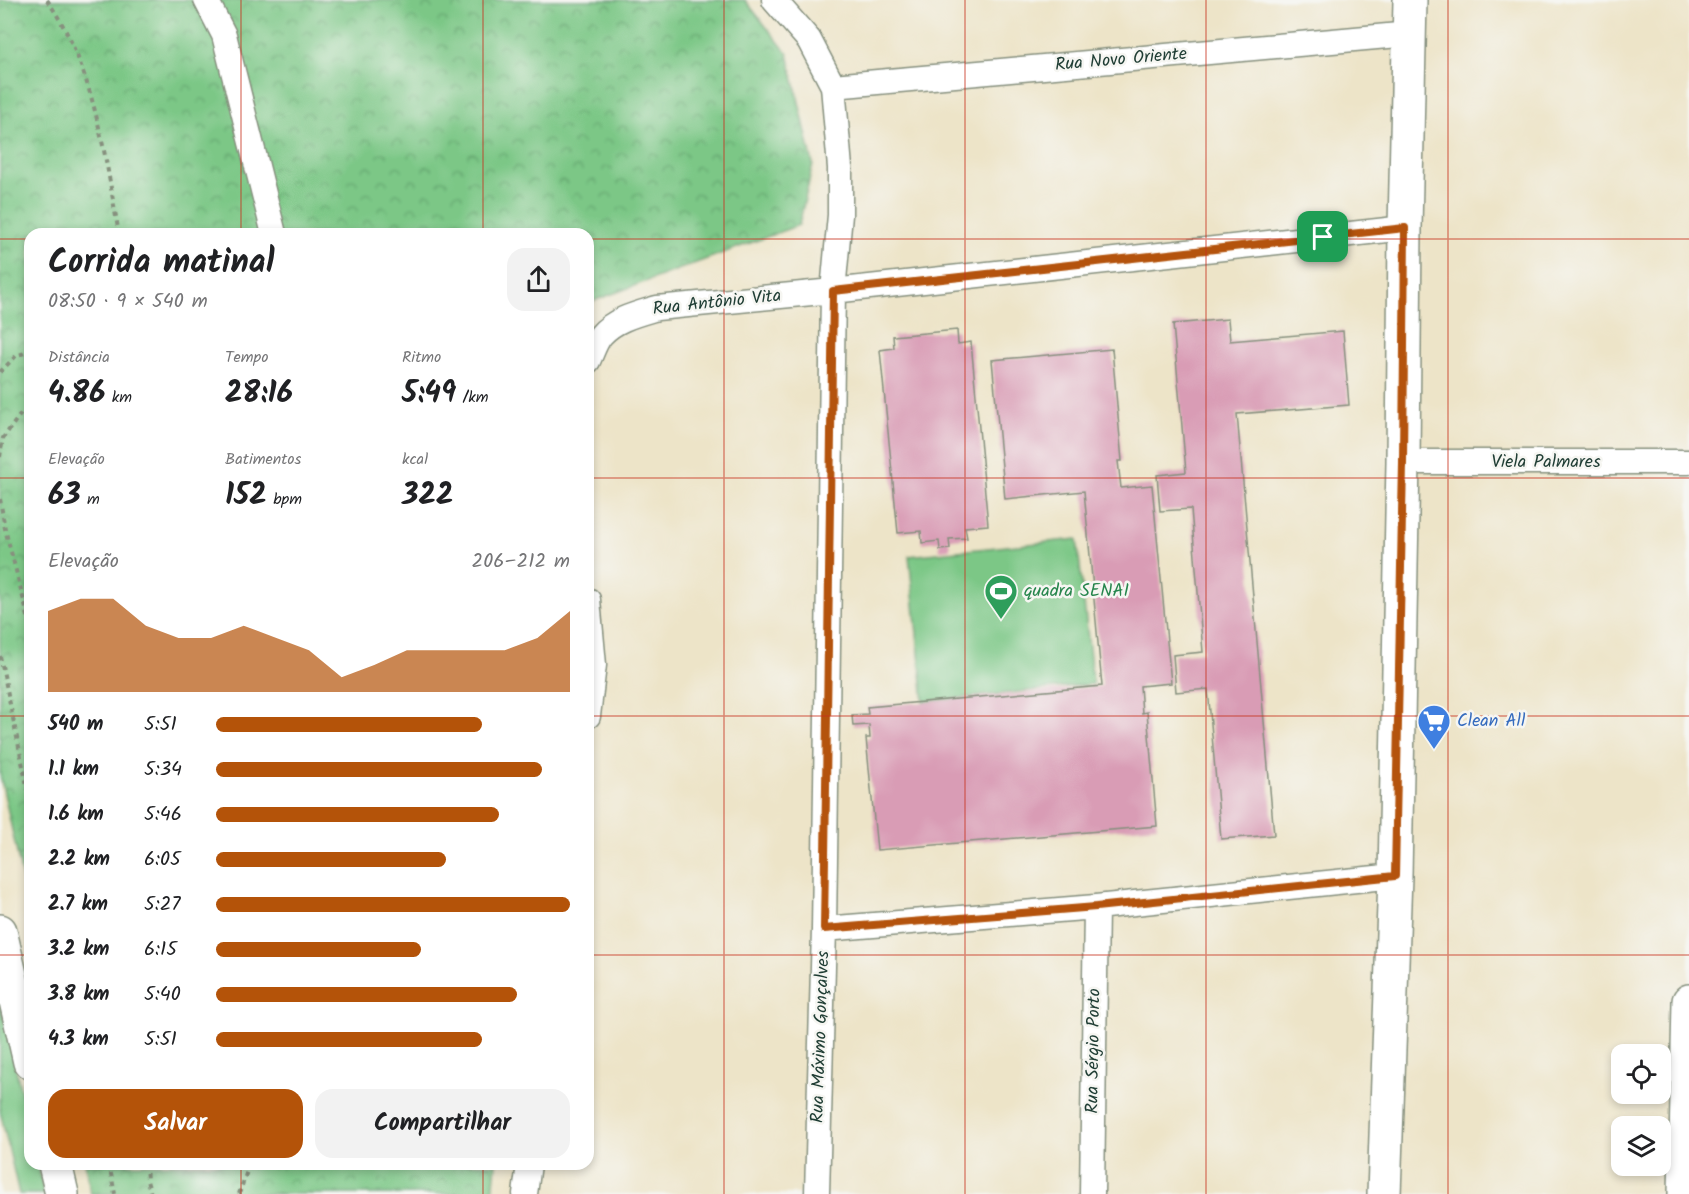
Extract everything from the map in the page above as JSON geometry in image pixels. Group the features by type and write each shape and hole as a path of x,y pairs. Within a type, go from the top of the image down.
{"street":[{"path":"206,0 224,35 272,228"},
{"name":"Rua Máximo Gonçalves","path":"774,0 809,40 833,86 840,168 840,214 833,291 824,929 817,1194"},
{"path":"1384,1194 1395,876 1410,0"},
{"name":"Rua Novo Oriente","path":"833,86 1410,34"},
{"name":"Rua Antônio Vita","path":"594,348 600,336 615,324 657,308 833,291 1405,228"},
{"name":"Viela Palmares","path":"1403,462 1689,462"},
{"path":"824,929 1096,907 1395,876"},
{"name":"Rua Sérgio Porto","path":"1092,1194 1096,907"},
{"path":"0,931 24,1036"},
{"path":"1685,1194 1689,1000"},
{"path":"56,1170 62,1194"},
{"path":"525,1194 528,1170"}],"path":[{"path":"47,0 59,17 81,64 105,154 118,228"},
{"path":"0,372 17,355 24,353"},
{"path":"0,457 1,436 24,410"},
{"path":"0,499 3,530 24,603"},
{"path":"0,656 24,771"},
{"path":"110,1170 115,1194"},
{"path":"146,1170 151,1194"},
{"path":"239,1194 247,1170"}],"green space":[{"path":"0,0 745,0 788,54 813,164 799,225 594,301 594,228 24,228 24,885 0,775"},
{"name":"quadra SENAI","path":"1077,539 1093,684 924,702 909,556"},
{"path":"0,1000 24,1105 24,1170 39,1170 44,1194 19,1194 0,1111"},
{"path":"86,1170 495,1170 493,1194 91,1194"}],"building":[{"path":"1228,319 1230,341 1343,331 1349,405 1237,414 1274,835 1221,839 1208,689 1176,692 1173,655 1203,652 1191,509 1160,511 1157,475 1186,472 1173,324"},
{"path":"957,330 958,344 971,342 988,525 965,527 967,538 949,539 950,549 940,550 939,541 922,543 921,531 898,533 880,350 894,348 893,336"},
{"path":"1112,349 1122,461 1118,461 1121,488 1152,485 1171,683 1140,686 1142,713 1147,712 1157,826 877,850 866,738 870,738 869,725 853,726 852,715 868,714 867,707 1102,686 1084,491 1005,499 992,360"}],"place":[{"name":"quadra SENAI","path":"1001,620"},
{"name":"Clean All","path":"1434,750"}],"route":[{"path":"1405,228 1395,876 1096,907 824,929 833,291 1323,237 1405,228"}]}
